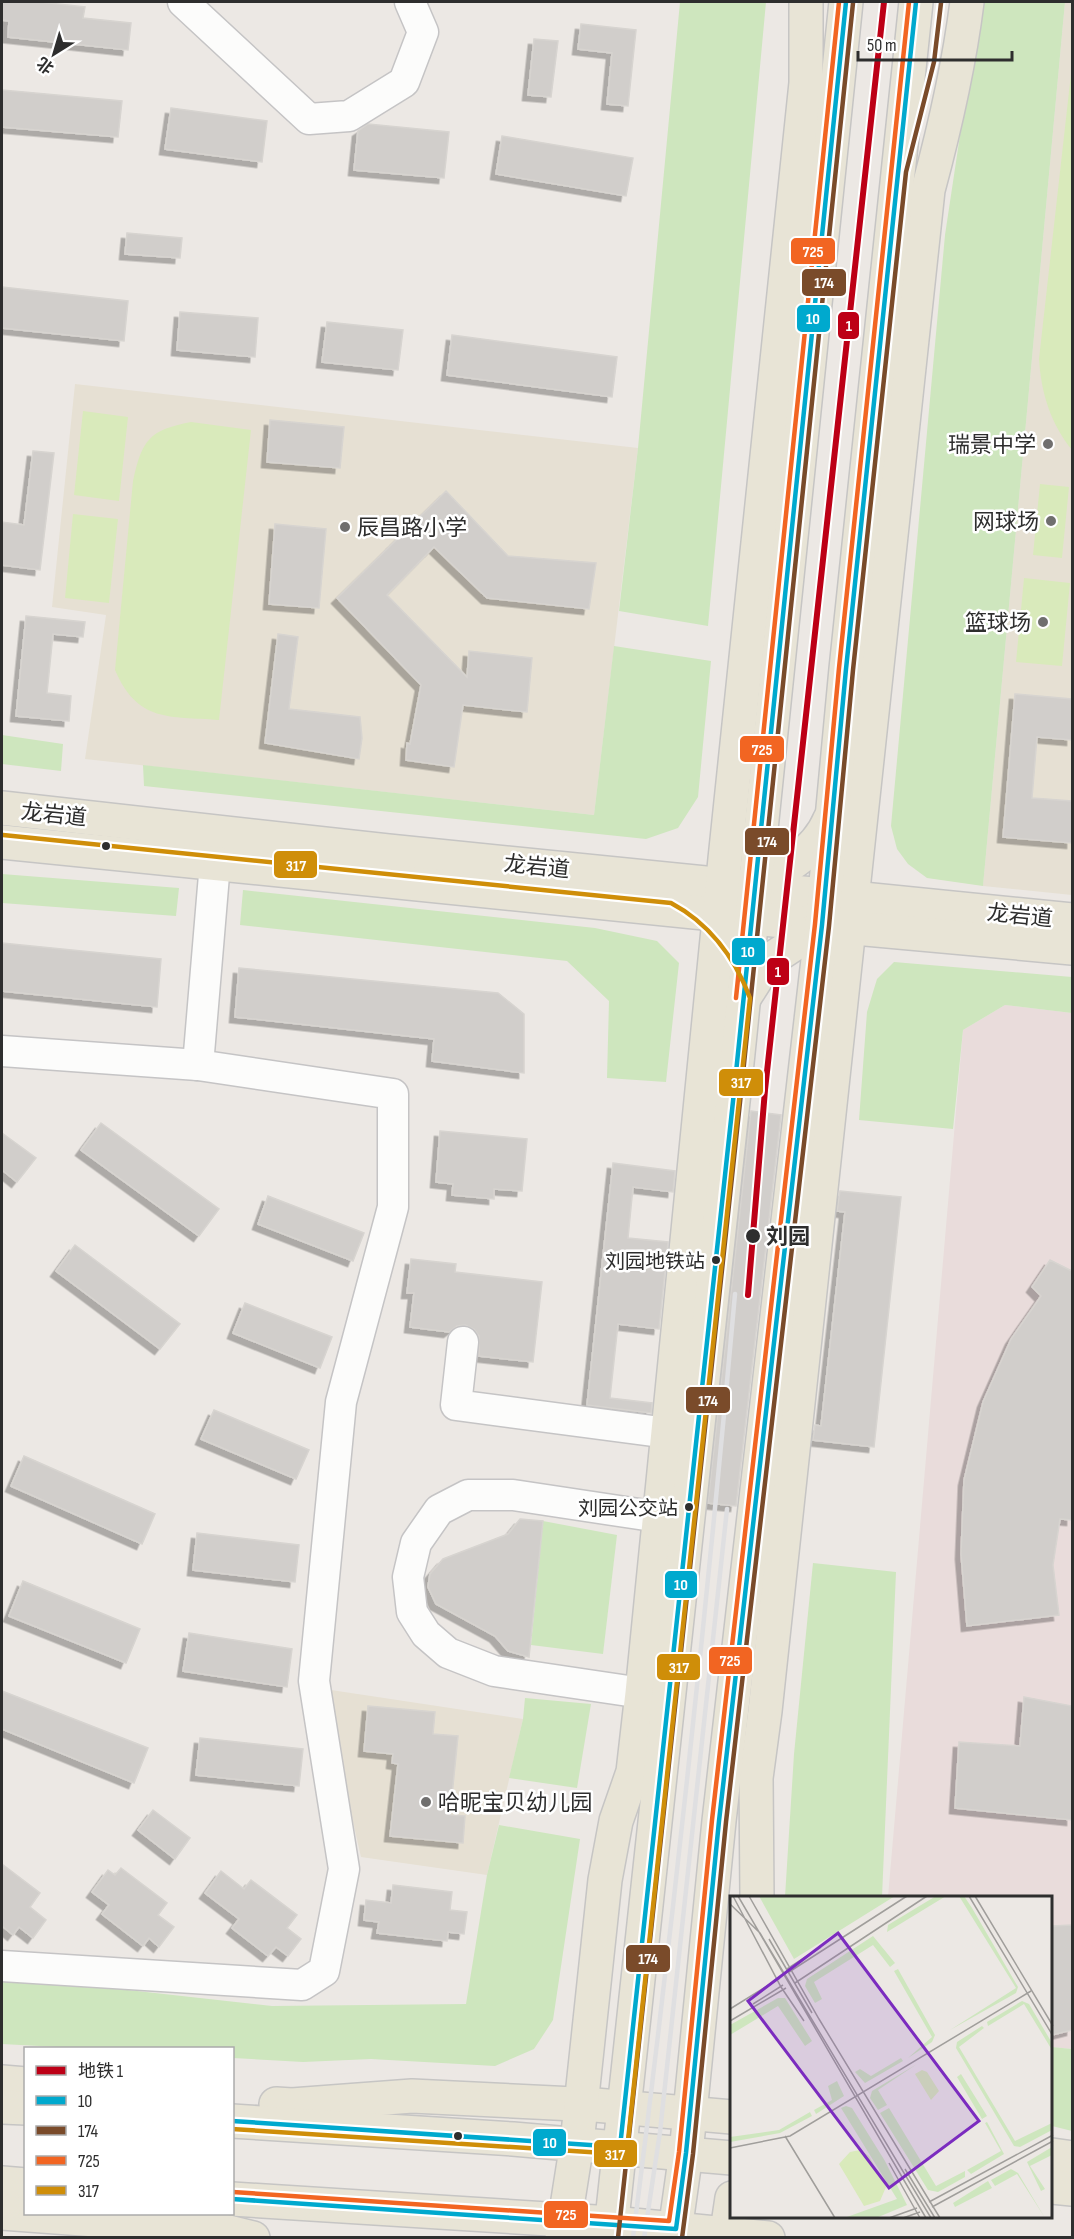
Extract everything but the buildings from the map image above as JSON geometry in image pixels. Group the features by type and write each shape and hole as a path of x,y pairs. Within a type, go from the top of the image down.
{"main road":[{"path":"611,2230 743,999 739,896 806,84 806,2"},
{"path":"563,2229 581,2106 605,1880 616,1821 633,1772 716,949 739,896 846,2"},
{"path":"669,910 689,908 739,896 808,851 826,830 832,814 916,2"},
{"path":"899,171 927,60 934,2"},
{"path":"757,1896 756,1778 765,1711 847,909 928,190 961,54 967,2"},
{"name":"龙岩道","path":"2,808 376,849 847,909 1072,948"},
{"path":"675,2233 686,2153 722,1797 847,909 832,814"},
{"name":"龙岩道","path":"2,842 669,910"},
{"path":"743,999 758,976 776,956 847,909"},
{"name":"龙岩道","path":"847,909 1072,920"},
{"path":"669,910 705,936 716,949 728,964 743,999"},
{"path":"659,1517 694,1463"},
{"path":"2,2082 24,2084"},
{"path":"234,2101 292,2105 412,2096 730,2116"},
{"path":"2,2107 24,2108"},
{"path":"234,2121 576,2143 730,2158"},
{"path":"1053,2155 1072,2158"},
{"path":"2,2183 24,2185"},
{"path":"1053,2187 1072,2189"},
{"path":"234,2199 563,2229 768,2238"},
{"path":"726,2236 730,2211"},
{"path":"2,2213 24,2215"},
{"path":"29,2215 216,2229 253,2238"}],"lane":[{"path":"183,2 309,119 349,116 404,82 423,32 410,2"},
{"path":"198,1065 215,863"},
{"path":"2,1051 198,1065 393,1094 393,1207 341,1402 314,1681 344,1869 324,1971 302,1985 2,1966"},
{"path":"463,1342 456,1406 668,1434"},
{"path":"642,1693 494,1671 448,1653 426,1634 412,1612 408,1577 416,1543 439,1510 468,1495 513,1496 659,1517"}],"shaded area":[{"name":"瑞景中学","path":"1065,2 1072,2 1072,895 983,886"},
{"name":"辰昌路小学","path":"75,384 638,448 594,815 85,759 106,615 52,607"},
{"path":"1005,1005 1072,1013 1072,2049 1053,2047 1053,1896 888,1896 963,1030"},
{"name":"哈昵宝贝幼儿园","path":"331,1690 523,1719 487,1875 361,1857 336,1747"}],"green space":[{"path":"680,2 766,2 708,626 619,611 638,448"},
{"path":"980,2 1065,2 983,886 927,878 908,864 897,849 891,826 945,235"},
{"path":"1072,65 1072,450 1058,430 1048,408 1039,359"},
{"path":"83,411 128,417 119,501 74,495"},
{"path":"191,422 251,430 219,720 170,716 145,708 134,700 115,670 136,467 144,446 157,433"},
{"name":"网球场","path":"1040,484 1069,487 1062,558 1033,555"},
{"path":"73,514 118,519 109,603 65,598"},
{"name":"篮球场","path":"1024,578 1070,583 1062,666 1016,662"},
{"path":"614,646 711,661 698,797 678,828 646,839 144,786 143,765 594,815"},
{"path":"2,735 63,744 61,771 2,764"},
{"path":"2,874 179,888 176,916 2,903"},
{"path":"243,890 595,928 657,941 679,963 666,1082 607,1078 609,1001 567,961 240,925"},
{"path":"894,962 1072,977 1072,1013 1005,1005 963,1030 953,1129 859,1120 867,1012 877,979"},
{"path":"543,1521 617,1535 603,1654 531,1645"},
{"path":"813,1563 896,1572 882,1896 785,1896 794,1754"},
{"path":"525,1698 591,1704 577,1788 509,1778 523,1719"},
{"path":"499,1825 580,1839 553,2020 534,2049 495,2066 371,2059 303,2062 234,2058 234,2047 58,2047 2,2044 2,1976 272,2006 466,2004 487,1875"},
{"path":"1053,2047 1072,2049 1072,2131 1053,2126"}],"railway":[{"path":"633,2238 688,1766 735,1294"},
{"path":"644,2238 660,2132 727,1509"}],"metro line":[{"name":"1","path":"748,1295 765,1090 884,2"}],"transit line":[{"name":"725","path":"736,998 839,2"},
{"name":"10","path":"234,2121 620,2147 734,1092 846,2"},
{"name":"725","path":"234,2192 669,2221 679,2152 712,1820 815,924 839,668 909,2"},
{"name":"10","path":"234,2199 676,2229 686,2153 719,1821 822,925 846,669 916,2"},
{"name":"174","path":"618,2238 741,1093 853,3"},
{"name":"174","path":"682,2238 693,2154 726,1822 829,926 853,670 906,172 934,62 941,3"},
{"name":"317","path":"3,835 671,903 685,911 709,931 719,943 737,969 750,998 627,2150 619,2154 234,2129"}],"place":[{"name":"瑞景中学","path":"1048,444"},
{"name":"网球场","path":"1051,521"},
{"name":"辰昌路小学","path":"345,527"},
{"name":"篮球场","path":"1043,622"},
{"name":"刘园","path":"753,1236"},
{"name":"刘园地铁站","path":"716,1260"},
{"name":"刘园公交站","path":"689,1507"},
{"name":"哈昵宝贝幼儿园","path":"426,1802"}]}
